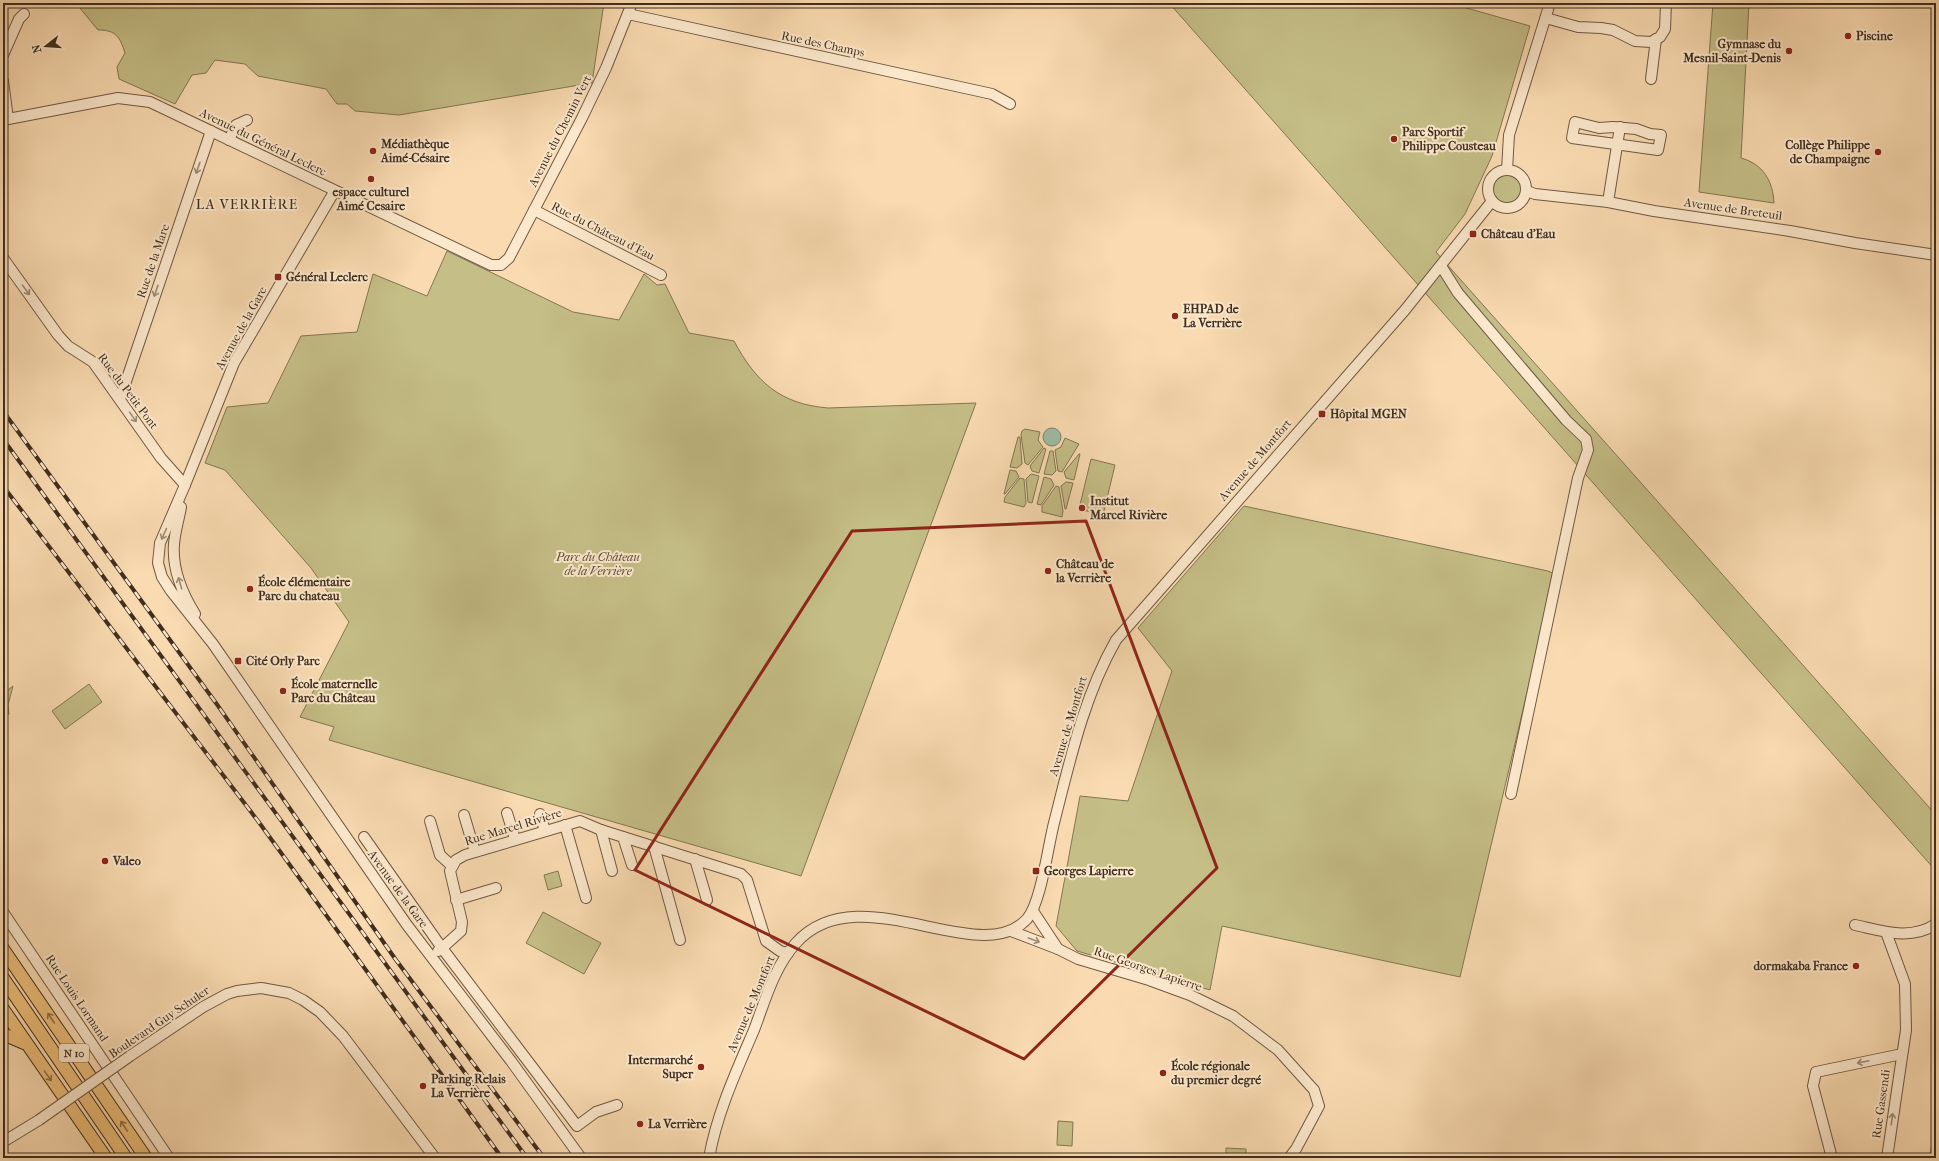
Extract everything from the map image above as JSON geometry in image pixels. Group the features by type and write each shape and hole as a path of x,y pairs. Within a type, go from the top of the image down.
{"main road":[{"name":"N 10","path":"3,949 146,1158"},
{"name":"N 10","path":"3,978 126,1158"},
{"path":"3,1009 106,1158"},
{"path":"3,1034 12,1036 26,1044"}],"street":[{"name":"Avenue du Chemin Vert","path":"501,264 509,258 602,75 632,3"},
{"path":"1507,170 1509,135 1550,3"},
{"path":"1546,18 1578,27 1613,30 1635,41 1651,42 1656,39 1665,29 1666,3"},
{"path":"3,54 19,19 24,14"},
{"name":"Rue des Champs","path":"628,14 992,94 1010,104"},
{"path":"1651,79 1656,39"},
{"path":"3,81 6,120"},
{"name":"Avenue du Général Leclerc","path":"6,120 118,98 150,102 334,192 491,265 501,264"},
{"path":"228,140 236,126 247,120"},
{"path":"1574,122 1599,128 1620,127 1661,135 1658,150 1618,145 1572,138 1574,122"},
{"path":"1608,202 1620,127"},
{"name":"Rue de la Mare","path":"120,399 211,131"},
{"path":"1507,170 1519,174 1526,184 1527,191 1525,197 1516,207 1503,209 1492,201 1488,195 1489,183 1496,174 1507,170"},
{"name":"Avenue de Breteuil","path":"1527,191 1535,194 1608,202 1654,211 1790,231 1855,243 1936,254"},
{"name":"Avenue de la Gare","path":"202,630 192,620 162,577 158,564 160,543 186,486 234,362 334,192"},
{"name":"Avenue de Montfort","path":"709,1158 718,1119 774,978 788,953 803,936 813,929 841,919 853,917 887,918 993,936 1010,931 1020,926 1033,911 1054,822 1082,717 1096,679 1116,640 1405,310 1441,266 1474,221 1492,201"},
{"name":"Rue du Château d'Eau","path":"534,210 661,275"},
{"name":"Rue du Petit Pont","path":"3,258 58,335 68,346 93,362 161,458 186,486"},
{"path":"1441,266 1458,293 1566,420 1586,439 1588,450 1578,478 1511,794"},
{"name":"Avenue de la Gare","path":"186,486 174,544 176,567 180,586 202,630 407,925 564,1134 580,1158"},
{"path":"507,813 515,840"},
{"path":"540,814 544,831"},
{"path":"464,815 475,852"},
{"path":"430,821 440,855 452,866 451,877 462,922 461,931 442,948 431,955"},
{"name":"Rue Marcel Rivière","path":"452,866 461,857 475,852 580,821 600,830 741,874 747,880 766,941 780,951 788,953"},
{"path":"565,825 586,898"},
{"path":"600,830 612,871"},
{"path":"364,837 442,948 577,1126"},
{"path":"623,837 632,865"},
{"path":"654,846 680,940"},
{"path":"695,859 707,900"},
{"path":"456,900 496,888"},
{"path":"1033,911 1058,949"},
{"name":"Rue Louis Lormand","path":"3,912 169,1158"},
{"path":"1855,925 1886,932 1907,934 1920,932 1936,924"},
{"name":"Rue Georges Lapierre","path":"1010,931 1058,949 1078,959 1190,995 1233,1016 1278,1050 1314,1090 1319,1106 1298,1154 1290,1158"},
{"name":"Rue Gassendi","path":"1886,932 1905,984 1906,1030 1887,1158"},
{"name":"Boulevard Guy Schuler","path":"3,1142 39,1120 203,1007 237,991 261,988 282,991 312,1005 343,1036 429,1154 435,1158"},
{"name":"Rue Gassendi","path":"1832,1158 1813,1086 1816,1072 1902,1054"},
{"path":"564,1134 596,1112 617,1105"},
{"name":"Boulevard Guy Schuler","path":"3,1135 17,1133"}],"highlighted area":[{"path":"1086,521 1217,868 1024,1059 635,870 852,531"}],"green space":[{"path":"69,3 604,3 592,83 399,115 355,111 347,104 337,104 326,89 258,76 245,64 215,60 206,73 192,75 175,104 119,79 117,67 125,53 119,39 109,31 98,30 79,7"},
{"name":"Parc Sportif Philippe Cousteau","path":"1169,3 1449,3 1530,26 1492,156 1465,214 1436,252 1936,815 1936,871"},
{"path":"1713,3 1749,3 1741,158 1755,164 1765,174 1772,188 1774,203 1699,192"},
{"path":"1507,175 1518,179 1522,190 1518,201 1507,205 1496,201 1492,190 1496,179"},
{"name":"Parc du Château de la Verrière","path":"447,251 573,312 619,320 644,274 657,285 665,284 689,333 734,341 751,368 761,379 783,396 796,402 828,408 976,403 801,876 329,740 334,727 300,717 349,622 311,568 225,470 205,463 227,407 268,403 301,336 357,332 373,274 427,296"},
{"path":"1025,429 1040,432 1038,440 1043,447 1028,465 1025,463 1021,435 1022,431"},
{"path":"1018,437 1020,437 1022,464 1017,468 1010,467"},
{"path":"1065,438 1079,444 1062,472 1058,471 1055,450 1061,447"},
{"path":"1044,448 1046,449 1039,473 1032,471 1030,466"},
{"path":"1050,451 1053,451 1056,471 1052,475 1044,474"},
{"path":"1079,454 1074,480 1066,478 1064,472"},
{"path":"1091,459 1115,465 1103,515 1079,509"},
{"path":"1010,470 1016,471 1019,477 1004,494"},
{"path":"1031,474 1039,476 1032,503 1028,502 1026,479"},
{"path":"1044,477 1051,479 1054,485 1041,505 1037,504"},
{"path":"1020,478 1024,479 1026,503 1024,507 1004,502 1005,497"},
{"path":"1066,482 1073,483 1065,509 1061,486"},
{"path":"1056,486 1059,487 1063,511 1062,517 1042,512 1042,506"},
{"path":"1244,506 1548,571 1555,574 1460,977 1222,926 1210,990 1077,951 1056,926 1080,796 1128,801 1172,671 1138,628"},
{"path":"89,684 102,702 65,729 52,711"},
{"path":"13,686 8,705 9,714 5,716 3,713 3,704 6,702 3,694"},
{"path":"558,871 562,886 548,890 544,875"},
{"path":"543,912 601,943 584,974 526,943"},
{"path":"1936,1109 1936,1158 1930,1158"},
{"path":"1058,1121 1073,1122 1072,1146 1057,1145"},
{"path":"1226,1148 1246,1149 1246,1158 1226,1158"}],"shaded area":[{"path":"1052,428 1056,429 1060,433 1060,441 1056,445 1052,446 1048,445 1044,441 1043,437 1044,433 1048,429"}],"railway":[{"path":"3,411 216,703 396,960 544,1158"},
{"path":"3,439 527,1158"},
{"path":"3,486 258,821 502,1158"}],"place":[{"name":"Piscine","path":"1848,36"},
{"name":"Gymnase du Mesnil-Saint-Denis","path":"1789,51"},
{"name":"Parc Sportif Philippe Cousteau","path":"1394,139"},
{"name":"Médiathèque Aimé-Césaire","path":"373,151"},
{"name":"Collège Philippe de Champaigne","path":"1878,152"},
{"name":"espace culturel Aimé Cesaire","path":"371,179"},
{"name":"Château d'Eau","path":"1473,234"},
{"name":"Général Leclerc","path":"278,277"},
{"name":"EHPAD de La Verrière","path":"1175,316"},
{"name":"Hôpital MGEN","path":"1322,414"},
{"name":"Institut Marcel Rivière","path":"1082,508"},
{"name":"Château de la Verrière","path":"1048,571"},
{"name":"École élémentaire Parc du chateau","path":"250,589"},
{"name":"Cité Orly Parc","path":"238,661"},
{"name":"École maternelle Parc du Château","path":"283,691"},
{"name":"Valeo","path":"105,861"},
{"name":"Georges Lapierre","path":"1036,871"},
{"name":"dormakaba France","path":"1856,966"},
{"name":"Intermarché Super","path":"701,1067"},
{"name":"École régionale du premier degré","path":"1163,1073"},
{"name":"Parking Relais La Verrière","path":"423,1086"},
{"name":"La Verrière","path":"640,1124"}],"district":[{"name":"LA VERRIÈRE","path":"247,204"}]}
